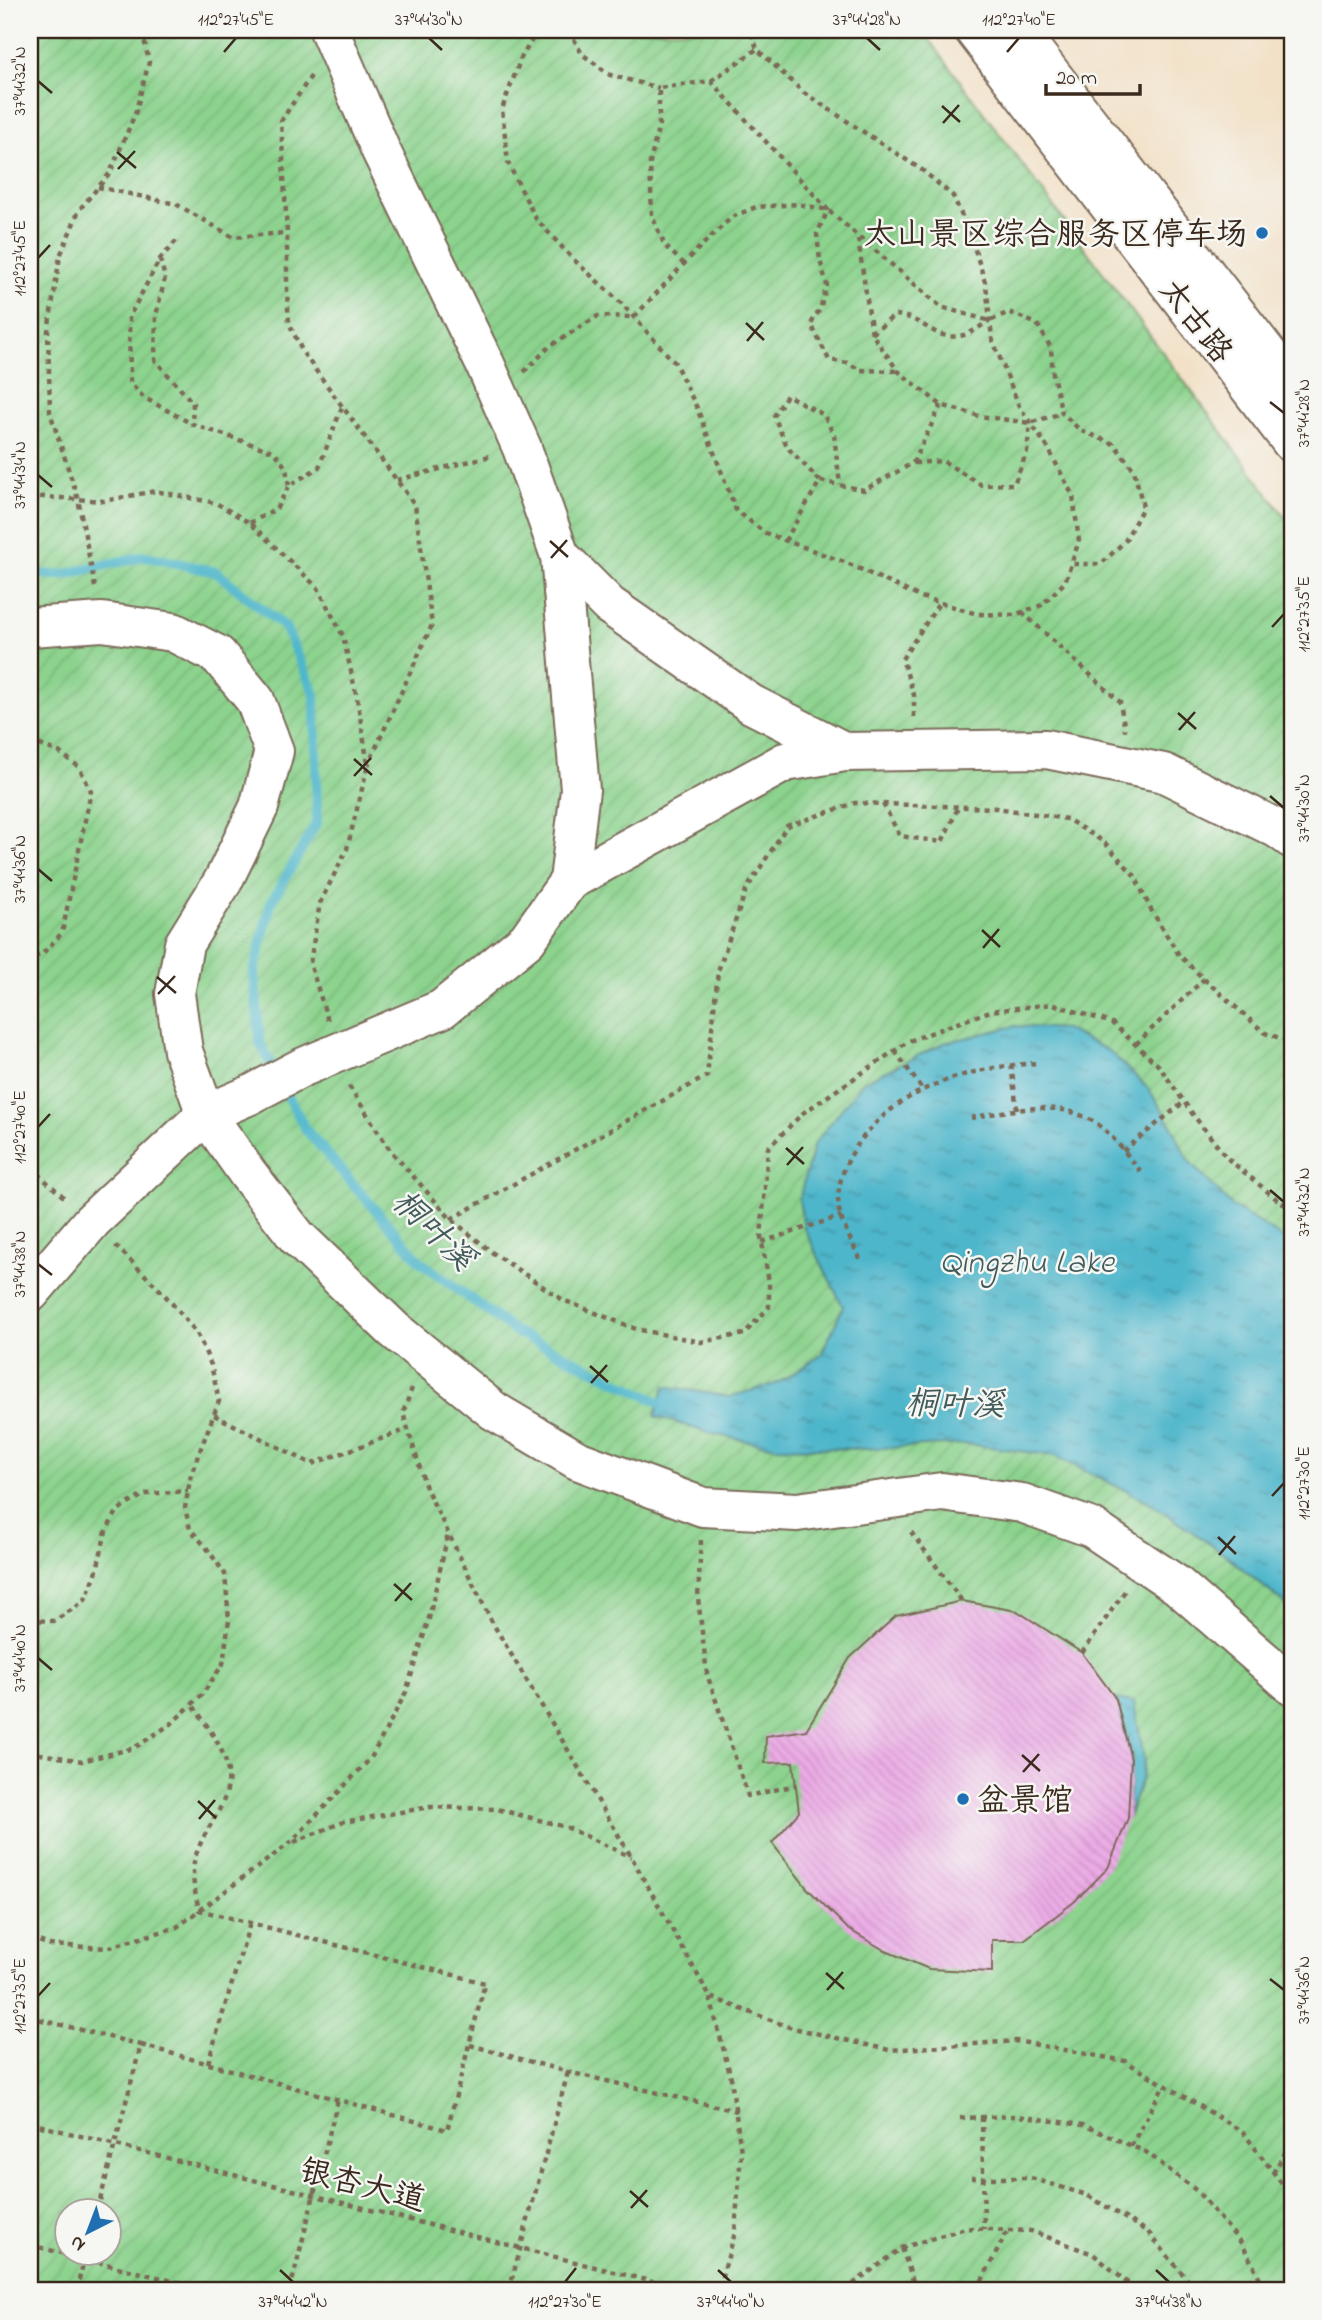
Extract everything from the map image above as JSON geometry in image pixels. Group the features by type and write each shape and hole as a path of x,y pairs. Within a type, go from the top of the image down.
{"main road":[{"name":"太古路","path":"974,30 1292,443"},
{"name":"太古路","path":"1017,30 1292,385"},
{"path":"335,43 381,151 522,448 560,556 580,790 569,881"},
{"path":"560,556 609,605 751,704 845,752"},
{"path":"30,626 102,622 173,632 218,655 255,700 274,751 259,807 223,881 184,944 175,993 183,1051 206,1114 248,1174 297,1237 394,1330 494,1410 577,1460 703,1507 797,1512 942,1493 1022,1503 1092,1528 1178,1585 1292,1685"},
{"path":"30,1293 92,1222 206,1114 250,1095 300,1068 442,1009 527,940 569,881 785,762 845,752 1046,749 1164,773 1278,829 1292,839"}],"path":[{"path":"94,582 78,499 50,412 48,331 60,256 79,211 110,173 135,114 149,62 142,30"},
{"path":"538,30 521,58 502,109 508,163 536,219 572,258 634,317 675,363 697,408 736,510 765,533 848,564 918,596 977,614 1013,615 1042,605 1065,582 1079,541 1073,496 1048,448 1018,406 992,338 986,285 970,234 953,196 922,170 804,93 757,50 751,30"},
{"path":"569,30 582,54 610,75 659,88 711,81 757,50"},
{"path":"335,43 281,121 289,323 303,353 415,505 432,625 368,765 347,849 320,903 310,962 349,1085 390,1150 451,1219 493,1253 563,1300 636,1329 701,1342 744,1334 769,1307 769,1282 762,1242 768,1148 803,1113 909,1041 990,1011 1053,1004 1112,1023 1159,1066 1227,1158 1292,1209"},
{"path":"711,81 828,210 858,237 941,307 990,321"},
{"path":"659,88 659,124 650,163 652,216 665,246 684,264"},
{"path":"98,187 176,204 233,237 287,233"},
{"path":"499,398 550,346 598,316 634,317 732,217 756,207 798,204 828,210"},
{"path":"828,210 817,234 827,285 820,309 811,324 829,360 848,363 860,370 898,371"},
{"path":"858,237 872,334 898,371 941,405 979,416 1030,423 1062,413"},
{"path":"176,241 160,259 129,317 131,382 143,397 192,424 275,452 286,468 289,486"},
{"path":"160,259 165,278 156,314 155,360 193,404 192,424"},
{"path":"872,334 895,315 906,315 939,336 964,335 1009,312 1037,324 1051,348 1053,375 1062,413 1080,429 1114,444 1133,470 1143,508 1125,541 1101,564 1071,564"},
{"path":"840,485 834,435 824,415 787,395 774,416 787,447 820,481 864,490 913,463 943,461 981,485 1014,484 1027,452 1030,423"},
{"path":"913,463 941,405"},
{"path":"250,523 276,509 289,486 319,467 343,406"},
{"path":"397,480 522,448"},
{"path":"785,541 820,481"},
{"path":"30,496 104,500 155,491 216,503 250,523 318,588 343,636 368,765"},
{"path":"906,751 914,723 914,695 902,659 940,602"},
{"path":"1022,612 1120,702 1130,766"},
{"path":"30,741 59,752 79,766 91,791 62,933 41,955 30,958"},
{"path":"451,1219 707,1076 718,971 746,890 787,826 855,803 997,808 1067,819 1104,842 1135,876 1150,908 1180,955 1204,979 1265,1033 1292,1042"},
{"path":"883,804 900,836 942,842 959,806"},
{"path":"1136,1045 1204,979"},
{"path":"895,1051 922,1089"},
{"path":"860,1259 841,1216 840,1174 859,1141 890,1109 922,1089 964,1074 1011,1064 1039,1063"},
{"path":"1011,1064 1017,1109"},
{"path":"1123,1151 1184,1102"},
{"path":"971,1118 1017,1109 1072,1110 1105,1131 1143,1174"},
{"path":"30,1167 92,1222 164,1294 197,1334 211,1365 219,1401 191,1474 185,1508 190,1528 225,1574 229,1620 223,1664 202,1695 172,1724 134,1748 82,1760 35,1753 30,1749"},
{"path":"762,1242 841,1216"},
{"path":"423,1354 403,1413 426,1488 492,1622 632,1858 710,1997 731,2078 741,2151 736,2233 718,2290"},
{"path":"214,1415 312,1464 408,1429"},
{"path":"30,1620 54,1621 84,1602 96,1574 106,1531 118,1510 145,1494 188,1491"},
{"path":"888,1500 962,1601"},
{"path":"703,1507 698,1598 707,1674 715,1698 748,1796 796,1785"},
{"path":"30,1938 50,1945 107,1948 177,1927 290,1843 372,1758 406,1692 429,1618 448,1533"},
{"path":"1082,1653 1144,1563"},
{"path":"192,1704 216,1739 227,1767 226,1796 196,1853 192,1882 199,1910"},
{"path":"290,1843 343,1822 430,1807 497,1808 566,1827 632,1858"},
{"path":"30,2017 208,2063 447,2130 485,1983 199,1910"},
{"path":"208,2063 250,1923"},
{"path":"710,1997 789,2027 889,2050 1016,2040 1125,2061 1243,2132 1292,2197"},
{"path":"100,2198 141,2045"},
{"path":"469,2045 737,2111"},
{"path":"509,2290 568,2071"},
{"path":"1131,2146 1165,2085"},
{"path":"290,2290 338,2099"},
{"path":"960,2118 1017,2116 1083,2125 1146,2152 1197,2191 1242,2244 1266,2290"},
{"path":"982,2118 984,2229"},
{"name":"银杏大道","path":"30,2123 685,2290"},
{"path":"1273,2172 1292,2141"},
{"path":"971,2178 1031,2178 1087,2195 1148,2232 1196,2290"},
{"path":"845,2290 902,2248 965,2228 1031,2231 1093,2254 1136,2290"},
{"path":"978,2290 1008,2230"},
{"path":"30,2245 52,2249"},
{"path":"902,2248 916,2290"},
{"path":"122,2266 209,2290"},
{"path":"76,2290 82,2268"}],"green space":[{"path":"30,30 922,30 1292,526 1292,2290 30,2290"}],"water":[{"name":"Qingzhu Lake","path":"1015,1026 1065,1029 1109,1051 1148,1088 1171,1124 1188,1160 1232,1206 1292,1244 1292,1328 1287,1333 1292,1356 1292,1424 1289,1428 1292,1438 1292,1610 1226,1555 1149,1502 1055,1456 968,1444 862,1449 776,1447 709,1433 655,1416 665,1386 729,1397 778,1383 821,1355 843,1307 804,1228 799,1199 814,1144 863,1082 944,1043"},
{"path":"1116,1699 1134,1702 1144,1759 1142,1777 1128,1818 1131,1759"}],"building":[{"name":"盆景馆","path":"962,1601 1017,1611 1082,1653 1116,1699 1131,1759 1128,1818 1108,1868 1074,1902 1024,1940 992,1940 992,1972 929,1969 886,1951 848,1929 807,1888 772,1843 799,1812 793,1762 765,1763 766,1736 806,1730 850,1658 896,1616"}],"waterway":[{"name":"桐叶溪","path":"30,574 61,575 145,556 216,572 285,627 315,694 317,822 271,903 254,972 260,1043 275,1072"},
{"name":"桐叶溪","path":"282,1085 306,1130 421,1262 514,1331 659,1402 673,1404"}],"place":[{"name":"太山景区综合服务区停车场","path":"1262,233"},
{"name":"盆景馆","path":"963,1799"}]}
